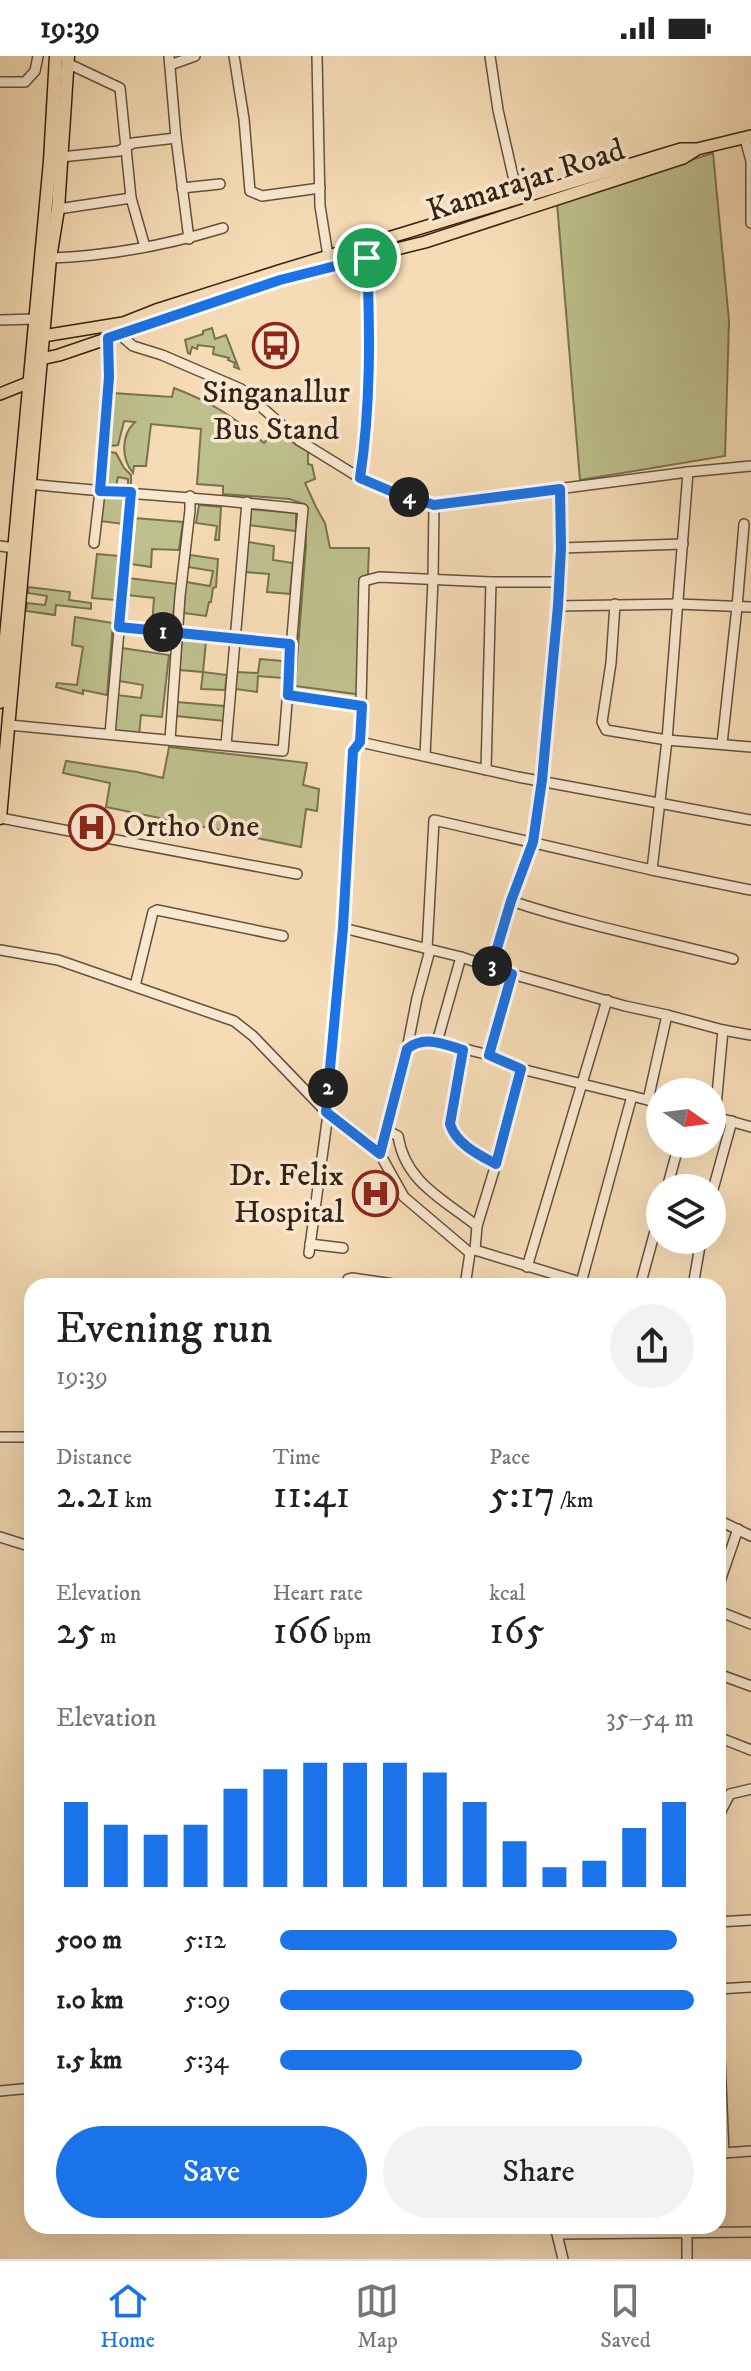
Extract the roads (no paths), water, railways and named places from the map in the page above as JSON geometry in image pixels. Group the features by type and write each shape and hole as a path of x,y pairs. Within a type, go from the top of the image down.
{"highway":[{"path":"0,702 30,484 35,319 56,56"},
{"path":"0,818 9,725 14,548 34,380 41,359 50,258 58,209 68,60"}],"main road":[{"name":"Kamarajar Road","path":"41,359 280,280 425,242 683,158 697,149 748,138"},
{"path":"43,336 123,323 156,310 518,198 681,149 697,149"},
{"path":"0,394 34,380"}],"street":[{"path":"0,82 25,82 35,71 38,56"},
{"path":"189,239 169,60 195,56"},
{"path":"234,56 244,119 250,191 262,196 320,188"},
{"path":"317,56 320,206 328,256"},
{"path":"490,56 498,110 518,198"},
{"path":"68,60 120,88 131,198 145,247"},
{"path":"61,157 119,151 127,145 176,138"},
{"path":"748,138 751,223"},
{"path":"182,188 220,184"},
{"path":"58,209 131,198"},
{"path":"50,258 89,256 145,247 189,239 223,228"},
{"path":"360,478 366,437 367,258"},
{"path":"0,320 35,319"},
{"path":"94,543 113,336 241,389 300,441 360,478 434,505 751,466"},
{"path":"652,870 667,740 688,472"},
{"path":"9,725 283,751 288,695 303,509 190,496 30,484"},
{"path":"492,965 533,842 542,780 558,606 560,489"},
{"path":"110,734 131,492"},
{"path":"170,740 190,496"},
{"path":"226,745 247,502"},
{"path":"425,756 434,505"},
{"path":"722,744 744,524"},
{"path":"561,548 683,544"},
{"path":"0,546 14,548"},
{"path":"343,1248 310,1249 327,1113 343,928 353,751 360,742 364,581 379,577 558,582"},
{"path":"486,770 491,582"},
{"path":"615,604 611,663 602,722 606,730 667,740 751,747"},
{"path":"558,606 678,604 751,607"},
{"path":"119,627 290,644"},
{"path":"288,695 362,706"},
{"path":"360,742 486,770 751,820"},
{"path":"0,818 297,874"},
{"path":"380,1154 428,949 434,820 751,890"},
{"path":"511,901 573,921 733,959"},
{"path":"135,986 153,912 157,910 283,936"},
{"path":"343,928 492,965 512,974 607,1000 751,1035"},
{"path":"0,950 58,960 234,1021 253,1036 327,1113 380,1154 404,1197 470,1253 466,1278"},
{"path":"437,1042 461,957"},
{"path":"489,1055 512,974"},
{"path":"527,1267 607,1000"},
{"path":"653,1078 667,1015"},
{"path":"718,1078 723,1030"},
{"path":"407,1049 421,1041 437,1042 489,1055 521,1069 646,1100"},
{"path":"463,1050 450,1124 452,1132 463,1144 496,1164"},
{"path":"521,1069 477,1226 475,1250 564,1278"},
{"path":"582,1278 632,1096"},
{"path":"726,1120 751,1127"},
{"path":"717,1174 732,1121"},
{"path":"384,1136 392,1133 398,1136 400,1150 416,1178 477,1226"},
{"path":"642,1278 649,1254"},
{"path":"694,1278 699,1254"},
{"path":"0,1437 24,1437"},
{"path":"726,1524 751,1536"},
{"path":"726,1564 738,1529"},
{"path":"0,1537 24,1544"},
{"path":"726,1614 751,1624"},
{"path":"726,1677 751,1686"},
{"path":"726,1740 751,1750"},
{"path":"726,1802 730,1794 751,1789"},
{"path":"726,1922 751,1920"},
{"path":"726,1989 751,1987"},
{"path":"0,2091 24,2089"},
{"path":"726,2154 751,2151"},
{"path":"726,2232 751,2232"},
{"path":"557,2234 563,2259"},
{"path":"687,2234 687,2259"}],"place":[{"name":"Singanallur Bus Stand","path":"276,346"},
{"name":"Ortho One","path":"92,827"},
{"name":"Dr. Felix Hospital","path":"375,1194"}]}
